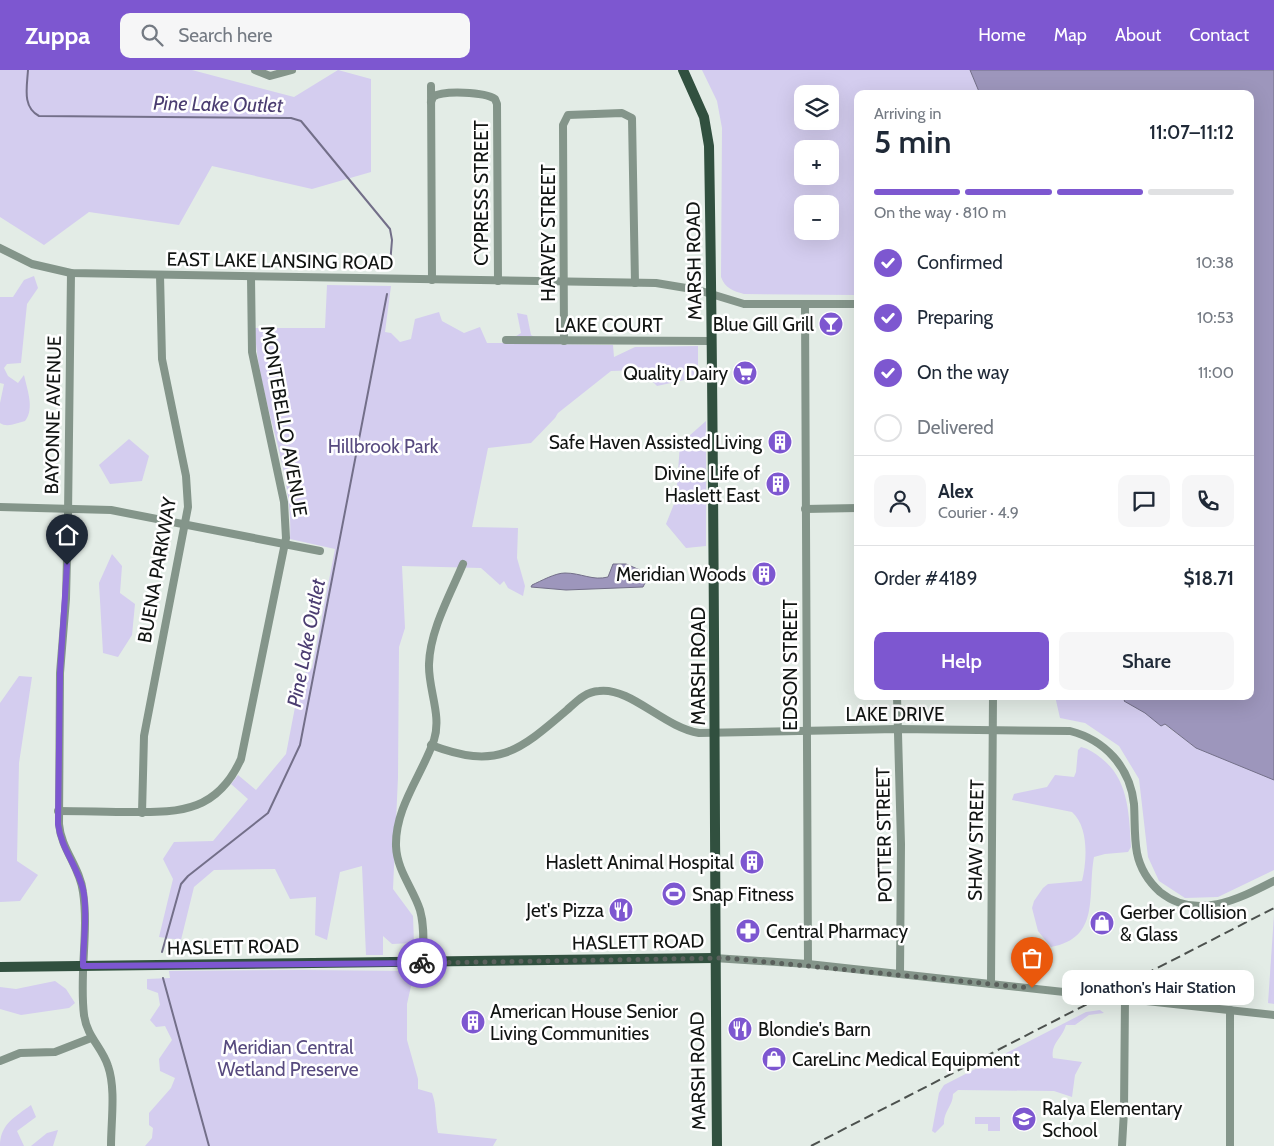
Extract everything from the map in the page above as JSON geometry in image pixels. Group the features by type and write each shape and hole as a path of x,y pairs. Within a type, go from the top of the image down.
{"main road":[{"name":"MARSH ROAD","path":"683,70 702,110 708,132 712,294 716,733 714,958 717,1146"},
{"name":"HASLETT ROAD","path":"0,968 714,958"}],"street":[{"path":"255,70 270,76 292,70"},
{"path":"431,86 432,280"},
{"name":"CYPRESS STREET","path":"431,102 433,97 441,93 485,94 495,99 497,104 498,281"},
{"name":"HARVEY STREET","path":"564,340 563,125 568,115 575,113 622,113 632,118 634,124 635,283"},
{"name":"EAST LAKE LANSING ROAD","path":"0,248 32,264 71,273 635,283 676,285 744,304 854,304"},
{"name":"BAYONNE AVENUE","path":"71,273 66,599 60,673 58,811 60,836 76,868 83,891 84,1015 91,1038 108,1063 111,1075 111,1146"},
{"name":"BUENA PARKWAY","path":"142,813 144,736 188,507 186,476 162,360 160,275"},
{"name":"MONTEBELLO AVENUE","path":"58,811 176,812 198,805 219,792 233,775 244,751 285,544 284,502 252,352 251,277"},
{"name":"EDSON STREET","path":"805,305 808,964"},
{"name":"LAKE COURT","path":"506,340 712,341"},
{"path":"0,506 111,510 320,551"},
{"path":"805,509 854,508"},
{"path":"423,963 422,920 415,899 400,869 396,839 402,810 431,745 436,721 429,676 430,655 436,633 463,564"},
{"name":"LAKE DRIVE","path":"431,745 470,757 503,754 527,743 586,694 602,690 620,694 677,727 691,732 897,729 1070,731 1086,736 1108,750 1124,770 1130,786 1137,852 1144,872 1159,891 1178,903 1200,906 1220,904 1274,881"},
{"name":"POTTER STREET","path":"897,700 901,862 900,974"},
{"name":"SHAW STREET","path":"991,984 993,700"},
{"name":"HASLETT ROAD","path":"714,958 808,964 1274,1015"},
{"path":"1122,1146 1124,1112 1124,998"},
{"path":"1230,1010 1230,1146"},
{"path":"0,1061 20,1053 55,1052 91,1038"}],"green space":[{"path":"0,70 192,70 294,97 338,70 371,79 371,172 312,189 212,166 179,225 89,212 44,245 0,217"},
{"path":"702,70 970,70 978,90 854,90 854,295 744,294 727,286 721,277 722,128 717,101"},
{"path":"34,276 38,288 27,304 21,363 7,364 4,368 8,376 18,383 24,375 30,405 29,411 25,421 6,425 0,423 0,403 4,384 0,383 0,297 13,297 24,280"},
{"name":"Hillbrook Park","path":"327,285 391,286 385,332 391,333 400,342 411,339 415,319 439,312 442,321 464,333 480,327 487,343 505,343 521,333 517,313 527,315 531,335 547,344 613,345 614,357 635,347 698,346 698,377 657,386 641,370 611,371 558,413 531,443 488,448 472,527 518,528 517,558 525,586 523,596 508,588 504,581 500,585 481,568 402,566 405,628 399,647 398,777 393,889 413,916 414,943 392,944 383,936 383,955 366,955 362,866 340,872 327,940 315,935 316,897 290,899 275,869 214,870 194,887 181,940 159,937 173,879 163,859 174,842 213,841 248,799 231,784 238,775 256,790 286,754 301,676 312,668 335,549 290,539 290,512 286,486 262,381 257,355 255,328 325,328"},
{"path":"706,421 706,546 686,548 666,524 676,499 680,444"},
{"path":"129,439 149,456 142,481 110,484 99,465"},
{"path":"112,554 122,566 120,593 135,604 132,635 118,657 103,653 99,583"},
{"path":"19,676 32,677 19,763 17,861 38,875 20,901 0,902 0,703"},
{"path":"1056,700 1125,700 1161,726 1164,724 1196,748 1274,780 1274,870 1218,897 1185,898 1159,881 1148,857 1139,779 1119,746 1085,723 1060,718"},
{"path":"1081,747 1099,756 1117,776 1126,798 1131,847 1128,852 1094,857 1091,900 1085,925 1078,934 1067,942 1051,947 1038,931 1032,908 1034,901 1048,884 1082,881 1086,854 1084,835 1078,818 1072,812 1012,800 1014,794 1047,787 1055,775 1074,777 1078,750"},
{"path":"1274,915 1274,1004 1268,1003"},
{"name":"Meridian Central Wetland Preserve","path":"169,971 407,971 407,976 413,977 407,1004 407,1040 418,1079 418,1089 432,1093 438,1133 497,1139 493,1146 145,1146 152,1138 153,1128 149,1125 149,1113 171,1088 175,1078 160,1071 159,1059 172,1040 165,1026 156,1027 150,1020 160,1005 158,993 147,989 147,979 170,978"},
{"path":"55,981 66,989 75,1003 69,1008 21,1015 0,1009 0,987 16,989"},
{"path":"1100,1010 1104,1013 1089,1015 1075,1025 1066,1025 1053,1049 1053,1058 1082,1062 1075,1075 1072,1097 1054,1091 958,1090 953,1094 944,1124 935,1133 932,1131 939,1093 944,1085 1086,1012"},
{"path":"31,1105 36,1117 17,1131 24,1146 0,1146 6,1127 14,1117"},
{"path":"975,1117 1000,1117 1000,1131 988,1131 988,1124 975,1124"},
{"path":"58,1130 53,1146 31,1146 47,1133"}],"shaded area":[{"path":"970,70 1274,70 1274,780 1196,748 1165,724 1161,726 1145,713 1124,701 1254,700 1254,90 978,90"},
{"path":"613,564 626,564 640,570 645,583 643,587 566,590 531,587 544,579 561,573 597,578 608,577"}],"waterway":[{"name":"Pine Lake Outlet","path":"28,70 28,102 30,107 39,116 291,118 301,121 390,229 392,240 390,265"},
{"name":"Pine Lake Outlet","path":"162,952 181,884 188,876 268,813 300,745 387,294"},
{"name":"Pine Lake Outlet","path":"163,978 209,1146"}],"railway":[{"path":"811,1146 1274,908"}],"way so far":[{"path":"422,963 726,958 808,964 1032,988"}],"place":[{"name":"Blue Gill Grill","path":"831,324"},
{"name":"Quality Dairy","path":"745,373"},
{"name":"Safe Haven Assisted Living","path":"780,442"},
{"name":"Divine Life of Haslett East","path":"778,484"},
{"name":"Meridian Woods","path":"764,574"},
{"name":"Haslett Animal Hospital","path":"752,862"},
{"name":"Snap Fitness","path":"674,894"},
{"name":"Jet's Pizza","path":"621,910"},
{"name":"Gerber Collision & Glass","path":"1102,923"},
{"name":"Central Pharmacy","path":"748,931"},
{"name":"Jonathon's Hair Station","path":"1032,988"},
{"name":"American House Senior Living Communities","path":"473,1022"},
{"name":"Blondie's Barn","path":"740,1029"},
{"name":"CareLinc Medical Equipment","path":"774,1059"},
{"name":"Ralya Elementary School","path":"1024,1119"}],"route":[{"path":"67,565 60,673 58,824 63,846 76,868 83,891 83,966 422,963"}]}
